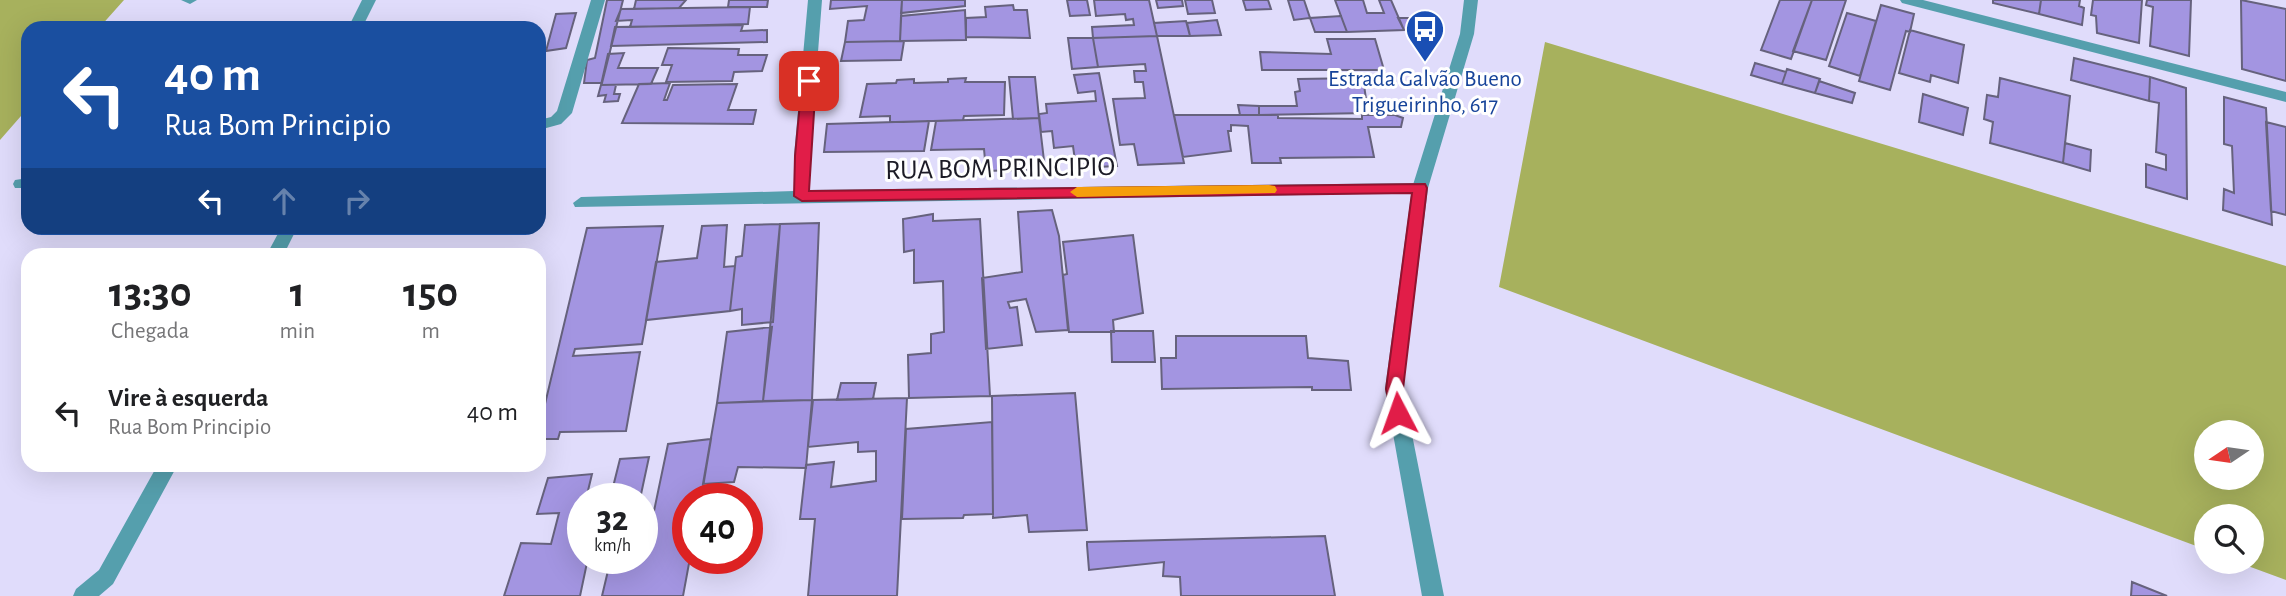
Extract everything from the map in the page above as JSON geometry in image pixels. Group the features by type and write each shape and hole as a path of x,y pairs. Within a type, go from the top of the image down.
{"street":[{"path":"358,21 369,0"},
{"path":"546,123 556,121 564,113 598,0"},
{"path":"802,196 802,156 815,0"},
{"path":"1433,596 1394,389 1420,188 1467,34 1471,0"},
{"path":"1907,0 2286,97"},
{"name":"RUA BOM PRINCIPIO","path":"581,202 802,196 1420,188"},
{"path":"84,596 106,577 164,472"}],"green space":[{"path":"0,0 124,0 105,21 21,21 21,116 0,140"},
{"path":"1545,42 2286,266 2286,580 2264,572 2264,504 2194,504 2194,545 1499,287"}],"building":[{"path":"607,0 623,0 602,83 584,83 587,60 595,58"},
{"path":"636,0 686,0 679,8 634,9"},
{"path":"729,0 768,0 767,7 728,7"},
{"path":"831,0 902,0 900,41 845,42 848,21 864,20 867,6 830,9"},
{"path":"902,0 965,0 965,6 901,13"},
{"path":"1067,0 1087,0 1090,15 1070,16"},
{"path":"1094,0 1149,0 1157,36 1093,38 1092,27 1134,25 1133,19 1126,20 1125,14 1096,16"},
{"path":"1156,0 1182,0 1183,6 1158,8"},
{"path":"1185,0 1212,0 1215,13 1188,14"},
{"path":"1243,0 1268,0 1271,9 1246,10"},
{"path":"1288,0 1304,0 1310,18 1294,20"},
{"path":"1335,0 1363,0 1367,13 1384,13 1379,0 1391,0 1404,30 1347,32"},
{"path":"1780,0 1812,0 1791,59 1761,50"},
{"path":"1812,0 1846,0 1826,60 1793,51"},
{"path":"1993,0 2041,0 2039,14 1993,3"},
{"path":"2041,0 2080,0 2079,6 2084,8 2082,25 2039,14"},
{"path":"2093,0 2142,0 2139,43 2097,33 2096,16 2091,15"},
{"path":"2147,0 2191,0 2189,56 2150,46 2153,7 2146,5"},
{"path":"2241,0 2286,9 2286,81 2242,69"},
{"path":"1013,5 1014,10 1027,10 1030,38 966,37 966,18 986,17 985,7"},
{"path":"1881,5 1914,14 1910,32 1906,31 1890,90 1859,81"},
{"path":"750,7 748,24 630,27 632,20 616,21 621,9"},
{"path":"965,10 966,40 900,41 901,16"},
{"path":"576,13 566,48 546,51 556,14"},
{"path":"1847,13 1876,21 1860,76 1829,66"},
{"path":"1341,16 1347,32 1315,32 1310,18"},
{"path":"1398,18 1430,18 1426,29 1404,30"},
{"path":"1217,20 1221,35 1190,36 1187,23"},
{"path":"1186,21 1190,36 1157,36 1154,23"},
{"path":"743,25 741,31 767,30 767,42 611,46 615,27"},
{"path":"1910,30 1964,45 1958,83 1931,75 1930,82 1899,73"},
{"path":"1157,36 1184,163 1138,165 1134,144 1120,145 1113,99 1145,98 1143,82 1135,82 1134,71 1146,71 1145,64 1098,67 1093,38"},
{"path":"1068,38 1093,38 1098,67 1072,69"},
{"path":"1327,39 1375,39 1384,70 1262,70 1260,52 1331,54"},
{"path":"904,41 901,60 841,61 845,42"},
{"path":"668,48 739,49 738,55 767,55 762,71 734,72 732,81 666,82 672,65 662,65"},
{"path":"624,53 618,68 658,68 651,84 601,85 608,54"},
{"path":"2074,58 2150,77 2149,101 2071,80"},
{"path":"1755,63 1786,72 1782,84 1751,75"},
{"path":"1787,69 1820,79 1815,93 1782,84"},
{"path":"1099,73 1117,166 1076,168 1073,146 1054,148 1052,131 1041,132 1039,114 1047,113 1046,104 1096,101 1095,91 1078,93 1074,75"},
{"path":"1009,77 1035,77 1039,118 1013,119"},
{"path":"2150,77 2186,88 2187,199 2146,187 2146,164 2166,170 2166,155 2156,152 2159,103 2149,101"},
{"path":"966,78 965,82 1005,82 1004,115 964,116 963,120 903,122 890,122 890,116 860,117 867,84 914,79 914,83 948,82 948,79"},
{"path":"1363,78 1368,113 1259,115 1259,106 1297,106 1295,92 1300,91 1298,79"},
{"path":"2000,78 2070,96 2063,163 1990,143 1993,122 1984,119 1987,95 1998,97"},
{"path":"1819,81 1855,93 1852,103 1815,93"},
{"path":"670,83 664,100 667,100 673,85 737,84 728,110 756,110 753,124 622,123 639,84"},
{"path":"601,85 616,85 614,94 620,94 618,101 604,102 606,95 598,96"},
{"path":"1923,94 1968,108 1963,135 1919,122"},
{"path":"2224,97 2266,108 2272,225 2223,210 2224,189 2234,193 2232,146 2224,144"},
{"path":"1238,105 1259,106 1259,115 1240,115"},
{"path":"1174,115 1278,115 1278,118 1362,119 1362,115 1395,115 1403,118 1401,127 1368,127 1374,157 1280,158 1281,163 1252,163 1248,126 1231,125 1231,131 1228,131 1231,151 1183,157"},
{"path":"1039,118 1045,169 986,171 984,149 931,150 936,121"},
{"path":"929,121 924,151 824,152 827,124"},
{"path":"2266,122 2286,127 2286,215 2271,211"},
{"path":"2065,143 2091,150 2090,171 2063,163"},
{"path":"1052,210 1059,236 1068,330 1036,332 1026,299 1008,302 1010,308 1017,307 1022,345 986,349 982,278 1022,272 1018,212"},
{"path":"933,214 933,221 980,219 990,396 909,398 908,355 931,353 931,334 944,332 943,281 914,283 914,250 904,252 903,219"},
{"path":"819,223 812,400 763,401 780,224"},
{"path":"780,224 773,322 742,325 742,309 730,311 736,257 742,256 745,225"},
{"path":"727,225 724,267 735,266 730,311 646,320 656,262 697,258 702,226"},
{"path":"663,226 642,344 575,349 573,356 640,352 626,431 560,432 558,439 546,439 546,400 587,228"},
{"path":"1133,235 1143,313 1113,320 1114,332 1069,332 1063,275 1067,274 1063,242"},
{"path":"772,327 763,401 717,403 727,332"},
{"path":"1111,331 1153,331 1155,362 1112,362"},
{"path":"1176,336 1306,336 1308,358 1348,361 1351,390 1312,390 1312,387 1162,389 1161,358 1176,358"},
{"path":"841,383 876,383 873,399 837,400"},
{"path":"1075,393 1087,530 1029,532 1027,515 993,518 992,396"},
{"path":"907,398 897,596 808,596 815,519 800,519 806,465 834,462 831,487 876,481 876,451 858,452 858,442 808,447 813,400"},
{"path":"812,400 806,468 738,467 734,482 703,483 717,403"},
{"path":"992,422 993,514 964,515 963,518 902,519 906,429"},
{"path":"711,439 704,483 672,483 672,574 687,574 683,596 602,596 607,574 658,574 658,492 668,444"},
{"path":"649,457 643,483 614,483 620,459"},
{"path":"592,474 590,483 567,483 567,574 585,574 580,596 504,596 521,543 551,544 559,513 537,514 548,478"},
{"path":"1325,536 1335,596 1181,596 1180,577 1163,576 1164,562 1089,570 1087,542"},
{"path":"2132,582 2167,596 2131,596"}],"slow traffic":[{"path":"1077,192 1269,190"}],"place":[{"name":"Estrada Galvão Bueno Trigueirinho, 617","path":"1425,63"}],"route":[{"path":"809,81 802,156 802,196 1420,188 1394,389 1398,413"}]}
